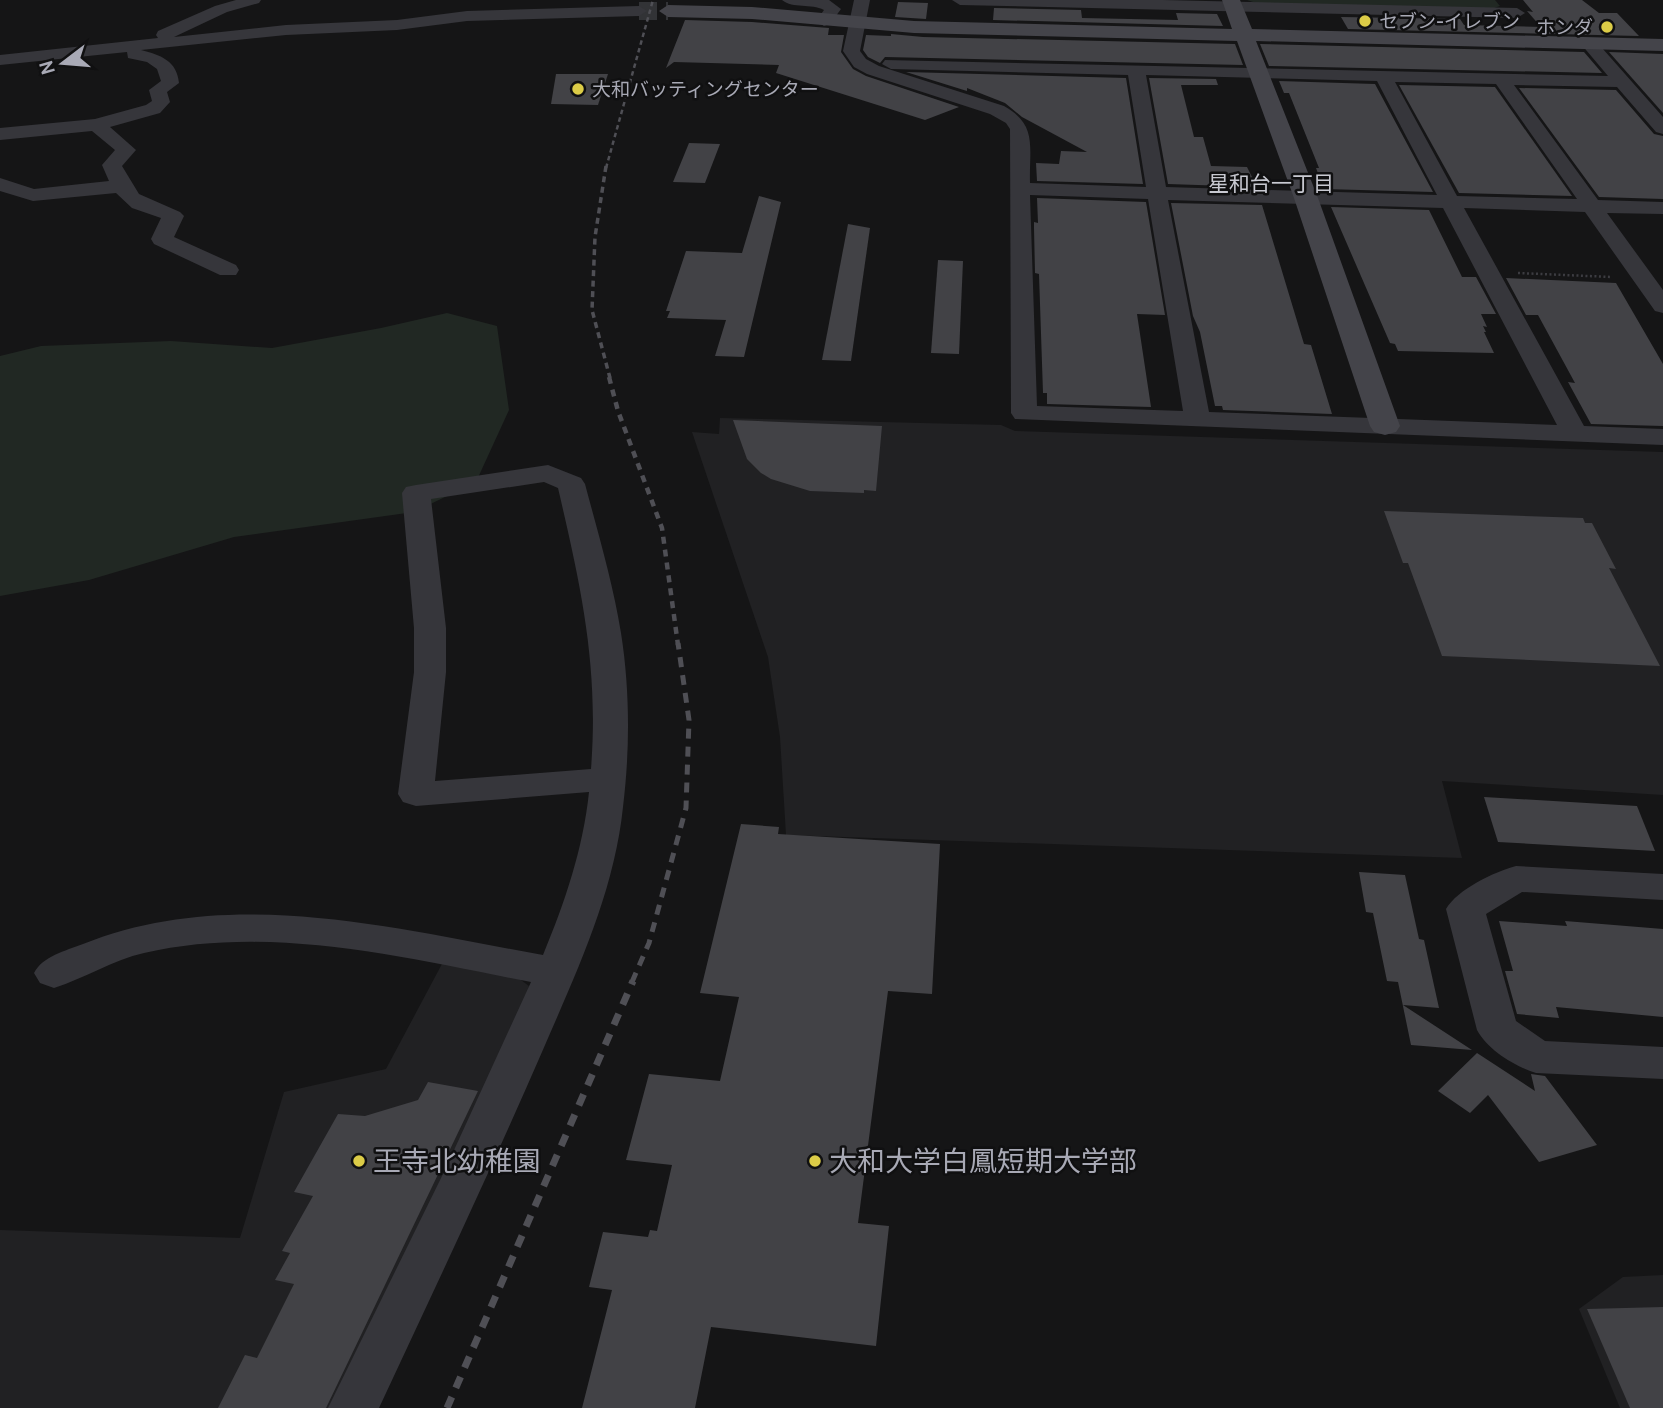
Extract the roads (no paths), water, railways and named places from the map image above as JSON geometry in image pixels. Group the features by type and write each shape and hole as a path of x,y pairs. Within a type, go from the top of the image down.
{"street":[{"path":"50,73 127,60 214,4 253,0"},
{"path":"752,13 775,0"},
{"path":"790,0 821,2 833,9 824,21"},
{"path":"862,0 851,51 860,63 873,70 982,103 1013,119 1019,130 1024,413 1663,437"},
{"path":"960,0 1512,7 1542,42"},
{"path":"1232,3 1306,198 1385,426"},
{"path":"0,60 139,50 286,30 397,25 467,16 639,11"},
{"path":"668,12 752,13 857,24 1663,46"},
{"path":"1589,44 1663,128"},
{"path":"0,134 96,125 153,109 161,102 158,90 170,83 166,67 139,50"},
{"path":"860,63 1623,82"},
{"path":"1136,70 1198,420"},
{"path":"1383,76 1576,433"},
{"path":"1502,80 1663,306"},
{"path":"96,125 126,149 111,165 122,186 138,203 160,208 173,216 162,239 228,270"},
{"path":"0,184 33,195 122,186"},
{"path":"1021,189 1663,208"},
{"path":"353,1408 470,1168 555,972 591,881 602,829 607,779 608,676 605,636 571,484 548,472 416,493 430,628 430,672 416,794 607,779"},
{"path":"1663,887 1516,879 1465,909 1498,1030 1536,1057 1663,1063"},
{"path":"54,973 103,951 140,940 205,930 323,933 555,972"}],"tunnel":[{"path":"639,11 668,11"}],"railway":[{"path":"606,168 653,0"},
{"path":"606,166 595,237 592,310 610,378"},
{"path":"609,377 618,411 662,528 678,645"},
{"path":"632,982 649,943 686,808 689,720 678,643"},
{"path":"447,1408 633,981"}],"place":[{"name":"セブン-イレブン","path":"1365,21"},
{"name":"ホンダ","path":"1607,27"},
{"name":"大和バッティングセンター","path":"578,89"},
{"name":"王寺北幼稚園","path":"359,1161"},
{"name":"大和大学白鳳短期大学部","path":"815,1161"}],"district":[{"name":"星和台一丁目","path":"1271,184"}]}
